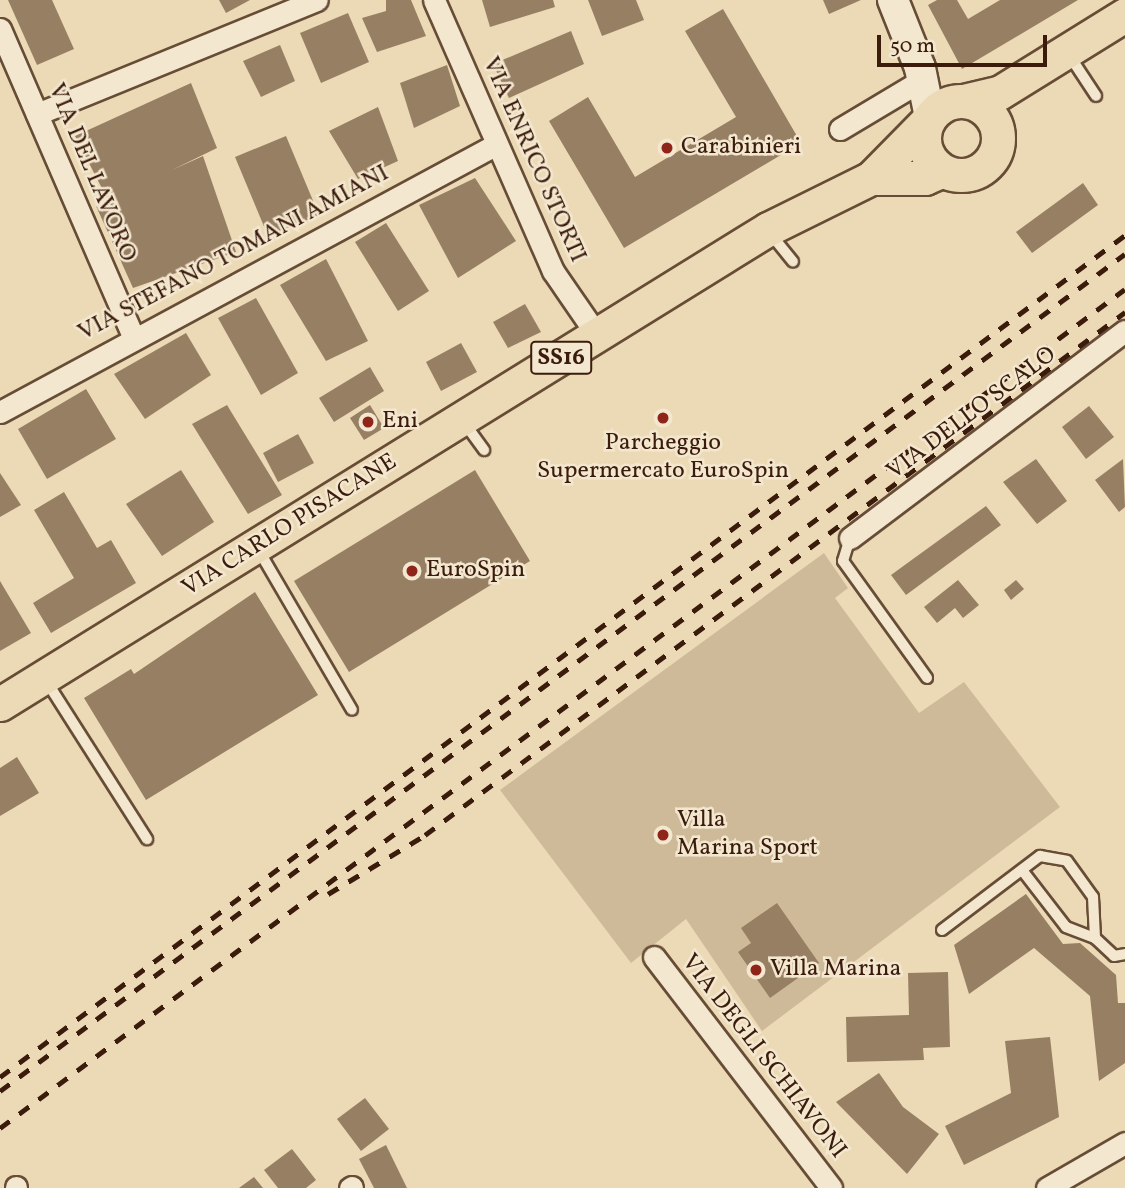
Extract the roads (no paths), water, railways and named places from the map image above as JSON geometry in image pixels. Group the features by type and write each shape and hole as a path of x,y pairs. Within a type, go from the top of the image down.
{"main road":[{"name":"VIA CARLO PISACANE","path":"0,704 768,229 871,178 942,110 999,93 1125,15"},
{"name":"VIA CARLO PISACANE","path":"871,178 925,178 941,171 979,170 993,156 998,135 1068,52"},
{"path":"941,171 926,151 942,110 983,108 998,135"}],"street":[{"path":"37,114 317,0"},
{"name":"VIA ENRICO STORTI","path":"434,0 495,145 553,271 597,335"},
{"path":"893,0 922,80 942,110"},
{"name":"VIA DEL LAVORO","path":"0,29 133,337"},
{"path":"840,129 922,80"},
{"name":"VIA STEFANO TOMANI AMIANI","path":"0,412 133,337 495,145"},
{"name":"VIA DELLO SCALO","path":"850,538 1125,331"},
{"name":"VIA DEGLI SCHIAVONI","path":"654,957 831,1188"},
{"path":"1047,1188 1125,1143"}],"lane":[{"path":"1068,52 1096,96"},
{"path":"768,229 793,262"},
{"path":"462,420 484,450"},
{"path":"850,538 843,561 927,678"},
{"path":"257,547 352,709"},
{"path":"44,677 147,839"},
{"path":"942,930 1040,856 1067,861 1093,897 1094,938"},
{"path":"1022,870 1066,927 1094,938 1114,956 1125,954"}],"railway":[{"path":"0,1077 1125,235"},
{"path":"0,1091 1125,254"},
{"path":"0,1128 1125,289"},
{"path":"328,894 425,835 1125,312"}],"place":[{"name":"Carabinieri","path":"667,148"},
{"name":"Parcheggio Supermercato EuroSpin","path":"663,418"},
{"name":"Eni","path":"368,422"},
{"name":"EuroSpin","path":"412,571"},
{"name":"Villa Marina Sport","path":"663,835"},
{"name":"Villa Marina","path":"756,970"}]}
